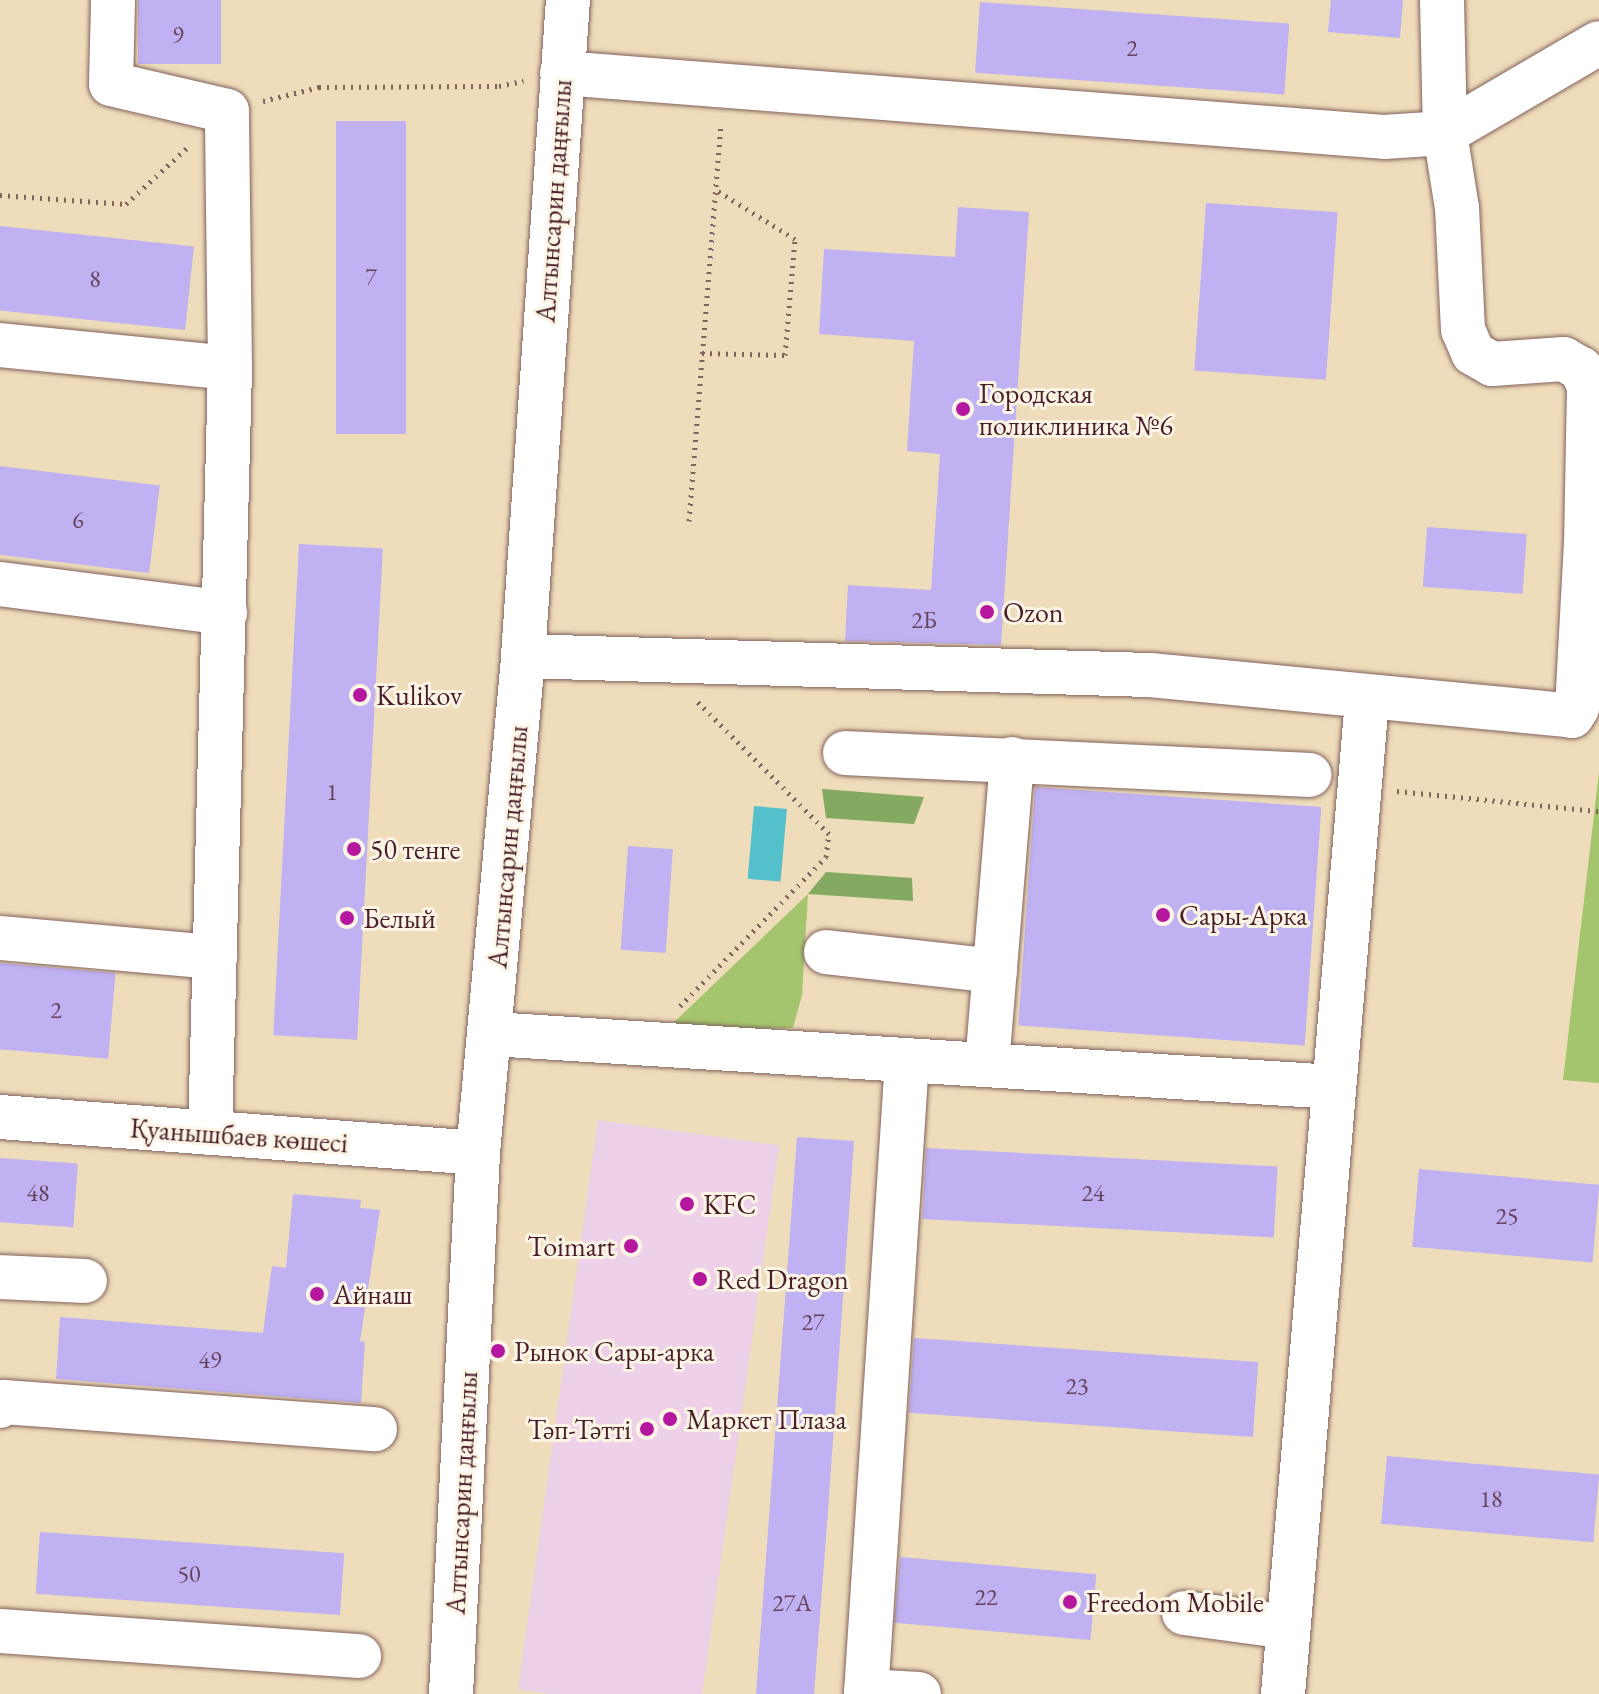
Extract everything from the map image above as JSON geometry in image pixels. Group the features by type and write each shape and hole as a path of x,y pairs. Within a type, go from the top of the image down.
{"main road":[{"path":"113,0 111,84 227,111 230,368 210,1133"},
{"name":"Алтынсарин даңғылы","path":"451,1694 478,1153 492,1034 523,656 568,0"},
{"path":"523,656 1150,675 1367,699 1572,716 1577,708 1592,545 1589,386 1581,369 1564,359 1492,364 1473,353 1463,330 1457,208 1445,133 1442,0"},
{"path":"562,73 724,82 1384,137 1445,133 1599,43"},
{"path":"0,345 230,368"},
{"path":"0,584 225,613"},
{"path":"1283,1694 1367,699"},
{"path":"845,753 1309,775"},
{"path":"987,1065 1012,759"},
{"path":"0,938 215,957"},
{"path":"826,952 995,971"},
{"path":"492,1034 1334,1087"},
{"path":"907,1060 866,1692 919,1694"},
{"name":"Қуанышбаев көшесі","path":"0,1117 478,1153"},
{"path":"0,1277 85,1281"},
{"path":"0,1406 4,1402 375,1429"},
{"path":"1184,1613 1288,1627"},
{"path":"0,1631 359,1656"}],"path":[{"path":"0,195 126,204 227,111 319,87 499,86 562,73"},
{"path":"689,521 724,82"},
{"path":"702,353 785,355 795,239 716,190"},
{"path":"642,1044 826,857 829,834 694,698 692,661"},
{"path":"1359,787 1599,811"}],"shaded area":[{"name":"Маркет Плаза","path":"598,1120 779,1145 702,1694 551,1694 518,1689"}],"green space":[{"path":"1599,772 1599,1083 1563,1080"},
{"path":"822,789 924,797 914,824 826,818"},
{"path":"826,872 912,878 913,901 808,894"},
{"path":"808,894 802,995 793,1028 666,1030"}],"water":[{"path":"754,806 787,809 781,882 748,879"}],"building":[{"path":"138,0 221,0 221,64 138,64"},
{"path":"1331,0 1403,0 1400,38 1328,32"},
{"path":"980,2 1289,24 1284,94 975,73"},
{"path":"336,121 406,121 406,434 336,434"},
{"path":"1206,203 1338,212 1326,380 1194,371"},
{"name":"Городская поликлиника №6","path":"958,207 1029,212 1001,645 845,641 848,585 931,590 940,454 907,451 914,341 819,334 824,249 955,257"},
{"path":"0,226 194,246 185,330 0,310"},
{"path":"0,466 160,486 149,573 0,555"},
{"path":"1427,527 1527,534 1523,594 1423,587"},
{"path":"299,544 383,548 357,1040 273,1035"},
{"name":"Сары-Арка","path":"1035,787 1321,807 1305,1045 1018,1025"},
{"path":"628,846 673,849 666,953 621,950"},
{"path":"0,963 116,973 108,1059 0,1049"},
{"path":"797,1137 854,1141 828,1511 814,1694 756,1694"},
{"path":"926,1148 1278,1166 1274,1237 922,1219"},
{"path":"0,1158 78,1163 73,1227 0,1222"},
{"path":"1419,1169 1599,1185 1593,1262 1412,1247"},
{"path":"293,1194 361,1200 360,1208 380,1210 360,1341 365,1342 361,1403 56,1379 60,1317 263,1333 272,1266 286,1268"},
{"path":"914,1338 1258,1362 1253,1437 909,1413"},
{"path":"1387,1456 1599,1475 1593,1542 1381,1524"},
{"path":"40,1532 344,1553 340,1615 36,1594"},
{"path":"900,1557 1096,1574 1090,1640 894,1623"}],"place":[{"name":"Городская поликлиника №6","path":"963,409"},
{"name":"Ozon","path":"987,612"},
{"name":"Kulikov","path":"360,695"},
{"name":"50 тенге","path":"354,849"},
{"name":"Сары-Арка","path":"1163,915"},
{"name":"Белый","path":"347,918"},
{"name":"KFC","path":"687,1204"},
{"name":"Toimart","path":"631,1246"},
{"name":"Red Dragon","path":"700,1279"},
{"name":"Айнаш","path":"317,1294"},
{"name":"Рынок Сары-арка","path":"498,1351"},
{"name":"Маркет Плаза","path":"670,1419"},
{"name":"Тәп-Тәтті","path":"647,1429"},
{"name":"Freedom Mobile","path":"1070,1602"}]}
